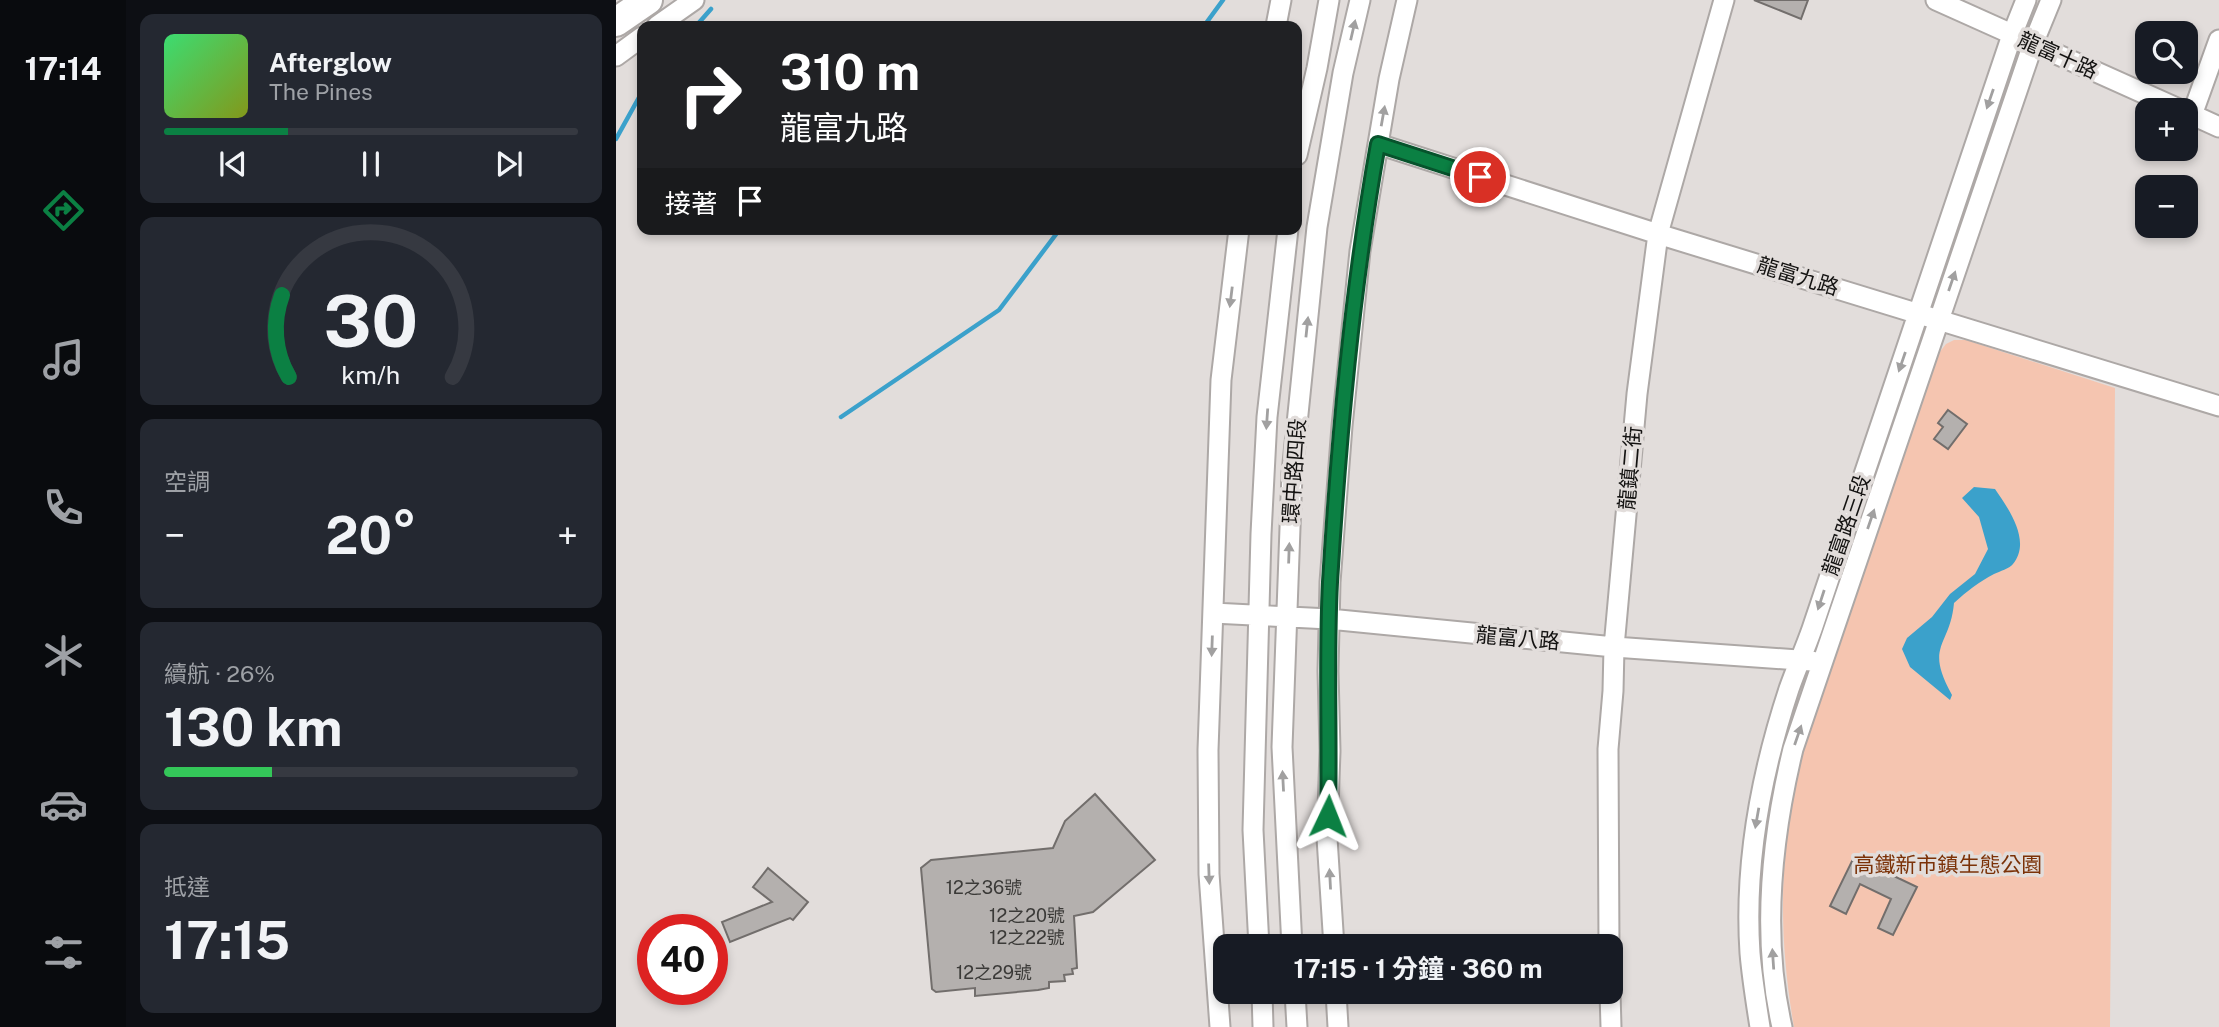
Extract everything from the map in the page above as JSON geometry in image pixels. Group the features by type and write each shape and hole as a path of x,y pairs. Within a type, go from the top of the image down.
{"highway":[{"path":"616,22 648,0"}],"street":[{"path":"664,21 694,0"},
{"path":"1277,21 1281,0"},
{"path":"1302,133 1329,0"},
{"name":"環中路四段","path":"1291,934 1282,747 1292,472 1317,228 1343,73 1360,0"},
{"path":"1333,934 1327,838 1330,751 1329,619 1342,426 1360,251 1389,79 1407,0"},
{"name":"龍鎮二街","path":"1609,934 1608,749 1636,394 1658,234 1724,0"},
{"name":"龍富十路","path":"1936,0 2153,98"},
{"name":"龍富路三段","path":"1760,1027 1750,953 1752,854 1770,753 2026,0"},
{"name":"龍富路三段","path":"1783,1027 1775,983 1770,914 1776,828 1794,749 2033,44 2051,0"},
{"path":"2193,98 2219,40"},
{"path":"616,56 637,41"},
{"name":"龍富十路","path":"2198,118 2219,127"},
{"name":"龍富九路","path":"1378,144 1658,234 2219,406"},
{"path":"1220,1027 1209,874 1208,750 1221,380 1238,235"},
{"name":"環中路四段","path":"1258,934 1253,830 1258,616 1267,416 1287,235"},
{"name":"龍富八路","path":"1213,613 1329,619 1614,647 1823,662"},
{"path":"1262,1004 1263,1027"},
{"path":"1296,1004 1297,1027"},
{"path":"1337,1004 1338,1027"},
{"path":"1610,1004 1611,1027"}],"green space":[{"name":"高鐵新市鎮生態公園","path":"1954,340 1966,340 2115,388 2110,1027 1794,1027 1783,930 1783,898 1787,834 1799,770 1818,703 1939,353 1946,344"}],"water":[{"path":"1974,487 1995,489 2016,525 2020,545 2018,555 2011,566 1983,580 1954,603 1952,618 1939,656 1944,678 1952,695 1950,700 1910,667 1902,649 1907,638 1932,617 1950,594 1975,574 1988,549 1979,517 1962,498"}],"building":[{"path":"1754,0 1808,0 1801,19"},
{"path":"1948,410 1967,424 1948,449 1934,439 1943,427 1938,423"},
{"path":"1095,794 1155,860 1093,912 1074,916 1077,968 1072,969 1073,974 1064,975 1065,981 1049,982 1049,988 1038,990 975,996 975,988 936,992 932,989 921,868 931,860 1053,848 1065,821"},
{"path":"1854,857 1917,887 1893,935 1878,928 1891,899 1860,884 1846,914 1830,906"},
{"path":"768,868 808,902 793,920 790,918 730,942 728,920 772,902 753,887"}],"waterway":[{"path":"1208,21 1223,0"},
{"path":"700,21 711,9"},
{"path":"616,139 637,101"},
{"path":"841,417 999,310 1055,235"}],"route":[{"path":"1328,816 1330,582 1342,426 1360,251 1378,144 1480,177"}]}
